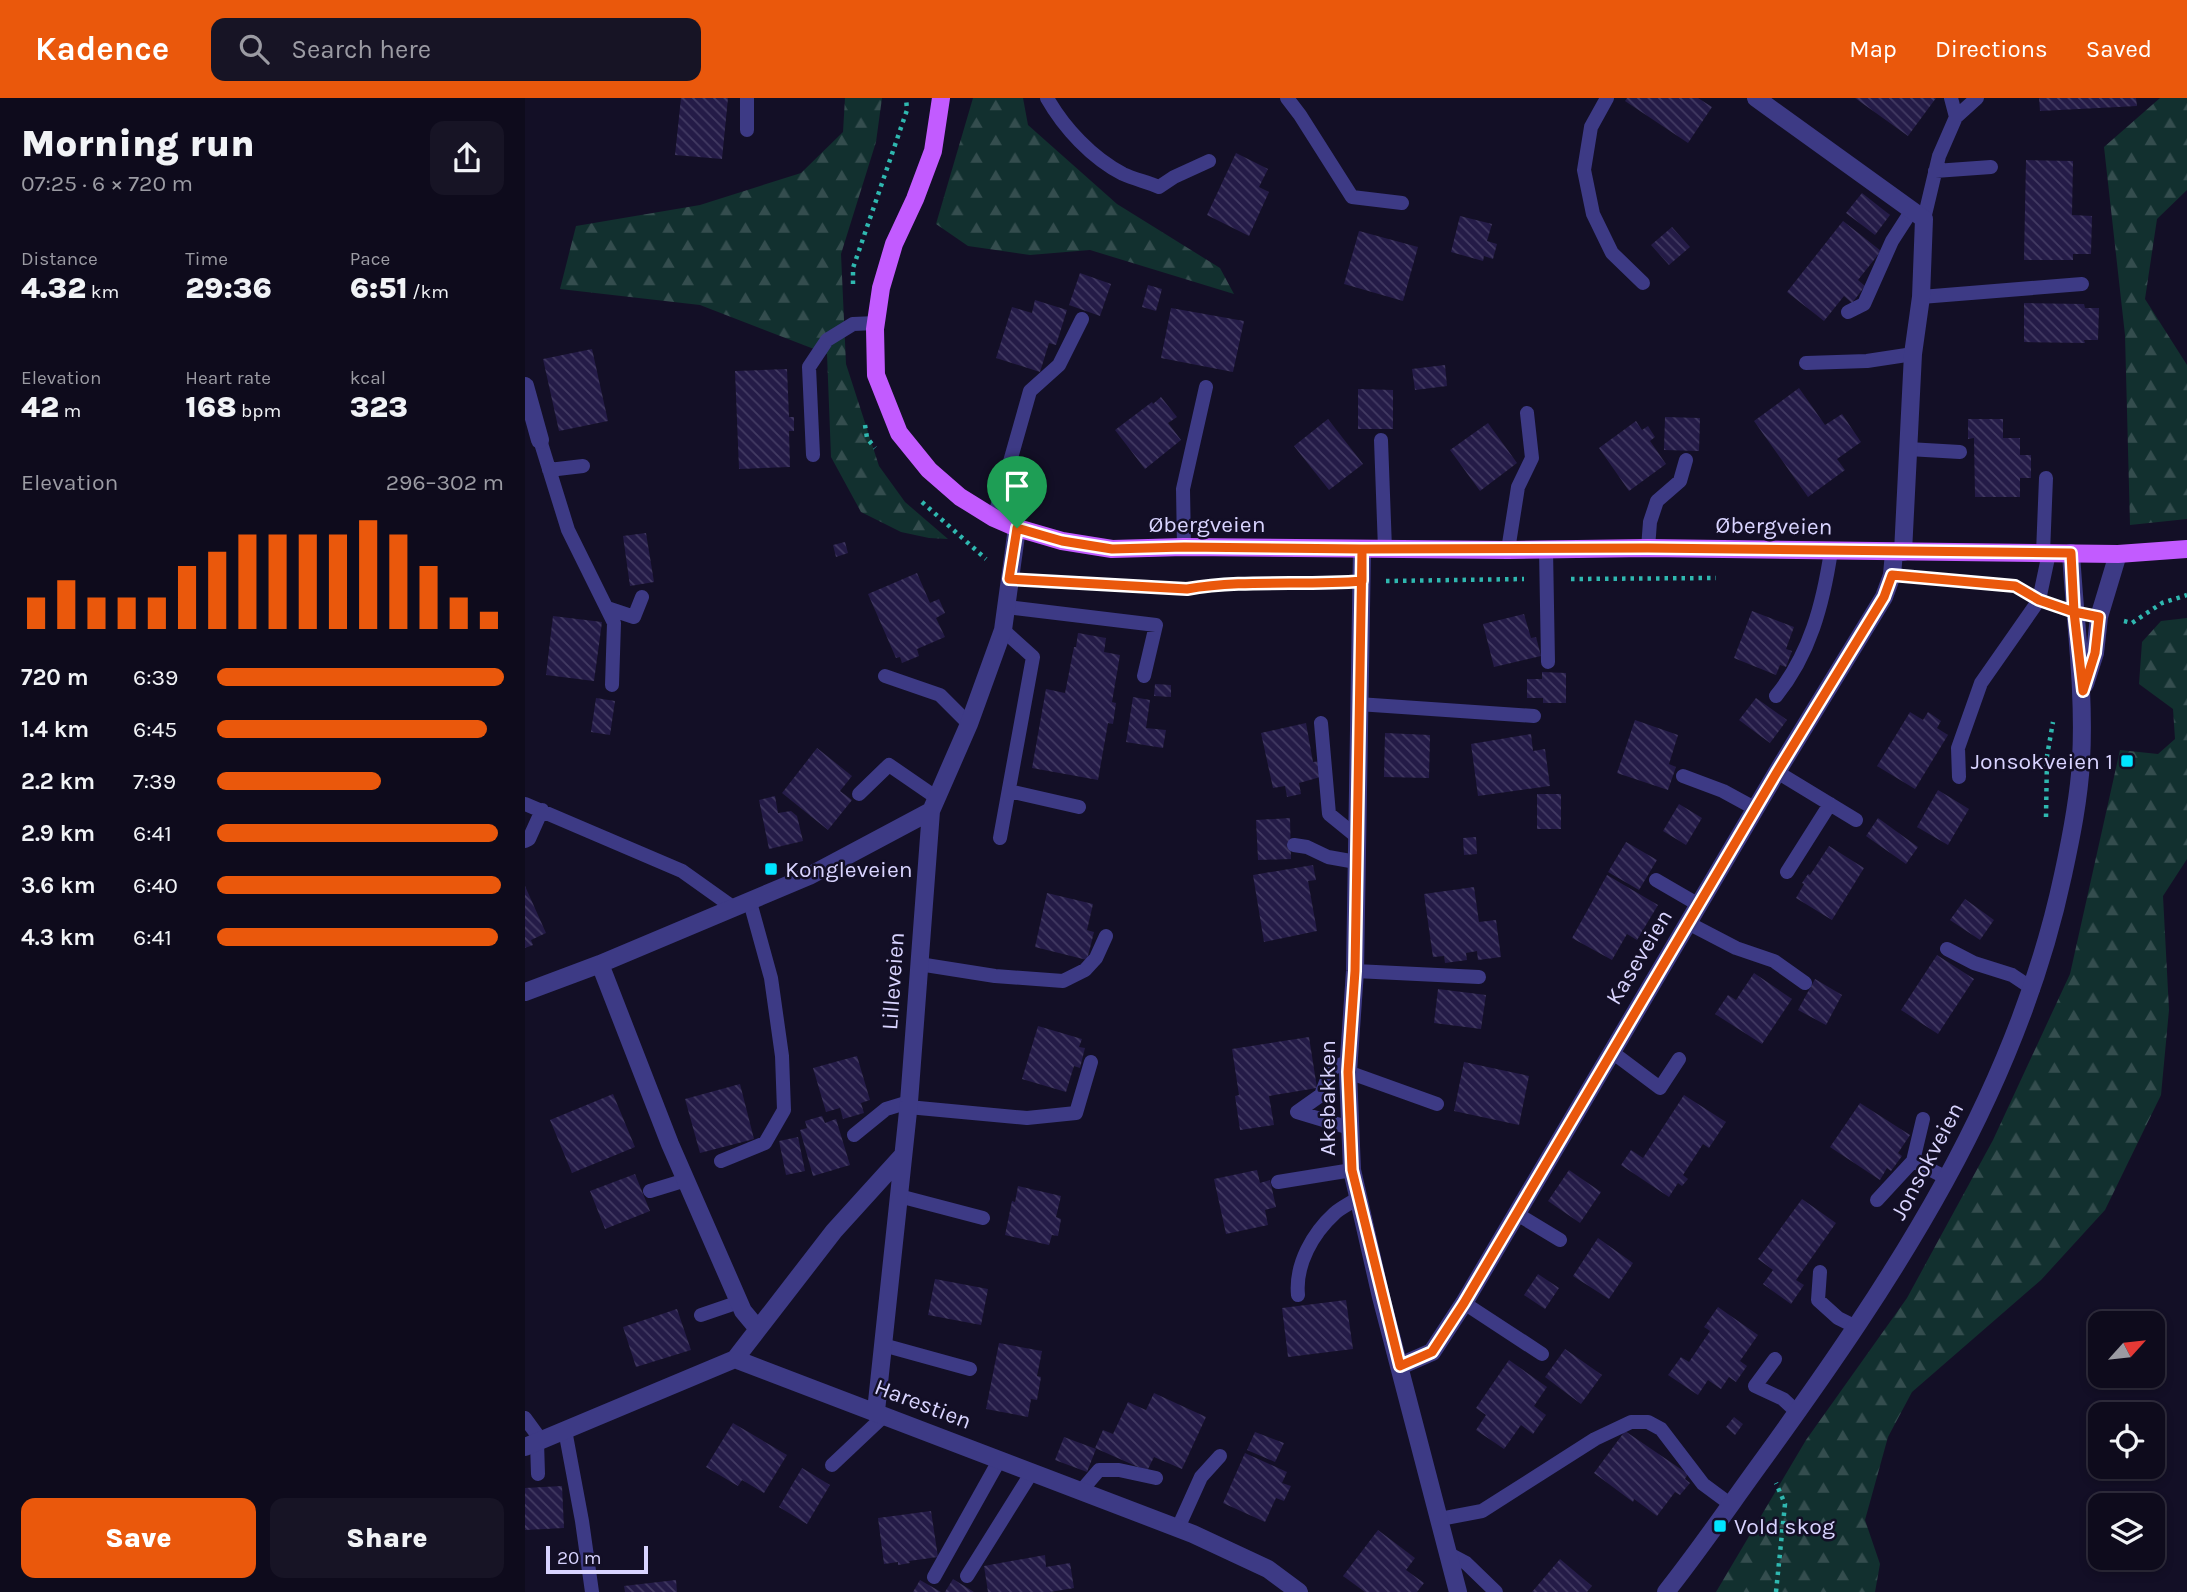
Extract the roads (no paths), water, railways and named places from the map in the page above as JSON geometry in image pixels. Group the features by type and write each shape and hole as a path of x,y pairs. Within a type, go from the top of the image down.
{"main road":[{"name":"Øbergveien","path":"941,98 933,151 894,244 881,288 876,323 876,375 899,433 929,470 960,497 1017,528 1062,541 1112,549 1648,548 2118,554 2187,549"}],"street":[{"path":"1756,98 1918,214 1921,296 1913,354 1908,449 1898,552"},
{"path":"525,386 540,440"},
{"path":"525,992 600,964 810,876 934,804 969,724 1003,630 1017,528"},
{"name":"Akebakken","path":"1362,549 1355,971 1349,1067 1352,1170 1458,1592"},
{"name":"Kaseveien","path":"1400,1366 1432,1352 1464,1303 1777,772 1884,597 1898,552"},
{"name":"Jonsokveien","path":"1666,1592 1797,1412 1906,1251 1977,1122 2007,1056 2033,989 2054,916 2070,842 2081,762 2083,691 2074,612 2071,553"},
{"name":"Jonsokveien","path":"2083,691 2095,653 2099,617 2118,554"},
{"name":"Lilleveien","path":"880,1413 883,1345 908,1104 934,804"},
{"path":"600,964 686,1180 743,1311 758,1329"},
{"path":"534,1443 735,1359 834,1231 903,1155"},
{"name":"Harestien","path":"735,1359 1178,1528 1268,1569 1299,1592"}],"lane":[{"path":"747,98 747,130"},
{"path":"1047,98 1091,154 1123,174 1159,187 1174,177 1209,162"},
{"path":"1287,98 1352,197 1402,203"},
{"path":"1607,98 1591,127 1584,170 1586,181 1593,214 1612,253 1643,283"},
{"path":"1951,98 1956,117"},
{"path":"1848,312 1864,304 1892,241 1918,214 1956,117 1977,98"},
{"path":"1935,171 1991,167"},
{"path":"1921,296 2082,284"},
{"path":"994,517 1030,391 1059,365 1082,319"},
{"path":"813,455 809,367 827,340 853,324 876,323"},
{"path":"1806,363 1867,361 1913,354"},
{"path":"1184,547 1183,489 1206,387"},
{"path":"1508,550 1518,487 1532,458 1527,413"},
{"path":"540,440 568,530 614,623 612,685"},
{"path":"1381,440 1385,549"},
{"path":"1908,449 1960,452"},
{"path":"1648,548 1650,522 1657,501 1681,481 1686,460"},
{"path":"549,470 583,466"},
{"path":"1959,777 1958,748 1982,683 2039,600 2046,553 2046,478"},
{"path":"1546,550 1548,662"},
{"path":"1776,696 1793,676 1814,628 1831,551"},
{"path":"607,608 634,617 642,597"},
{"path":"1007,607 1156,625 1144,676"},
{"path":"1000,838 1033,657 1003,630"},
{"path":"885,676 940,695 969,724"},
{"path":"1358,704 1534,716"},
{"path":"1321,723 1329,814 1356,836"},
{"path":"859,794 889,765 934,804"},
{"path":"1777,772 1856,820"},
{"path":"1683,776 1723,791 1756,808"},
{"path":"1009,791 1079,807"},
{"path":"525,804 682,871 742,905 771,978 782,1056 784,1110 765,1143 721,1161"},
{"path":"1787,872 1830,804"},
{"path":"525,841 529,839 542,810"},
{"path":"1294,845 1307,847 1328,857 1356,862"},
{"path":"1656,880 1699,905"},
{"path":"1688,923 1736,948 1774,961 1805,983"},
{"path":"919,964 995,976 1063,981 1085,970 1096,958 1106,936"},
{"path":"1947,949 1974,963 2012,975 2033,989"},
{"path":"1355,971 1479,977"},
{"path":"1612,1052 1660,1088 1679,1059"},
{"path":"854,1135 885,1109 908,1104 1027,1118 1076,1113 1091,1062"},
{"path":"1350,1128 1297,1112 1321,1095 1331,1069 1349,1067 1437,1104"},
{"path":"1877,1200 1913,1161 1923,1119"},
{"path":"1913,1161 1947,1178"},
{"path":"1278,1182 1352,1170"},
{"path":"650,1191 686,1180"},
{"path":"899,1196 983,1218"},
{"path":"1298,1295 1297,1282 1310,1241 1336,1212 1358,1198"},
{"path":"1517,1213 1560,1240"},
{"path":"1821,1272 1818,1300 1838,1318 1856,1327"},
{"path":"701,1315 739,1302"},
{"path":"1464,1303 1542,1353"},
{"path":"883,1345 970,1369"},
{"path":"1775,1359 1755,1386 1783,1399 1797,1412"},
{"path":"831,1465 880,1413"},
{"path":"525,1418 534,1443 538,1474"},
{"path":"1440,1520 1482,1511 1595,1439 1631,1422 1648,1422 1661,1429 1703,1484 1730,1504"},
{"path":"565,1430 592,1592"},
{"path":"1178,1528 1201,1477 1220,1456"},
{"path":"934,1577 1000,1459"},
{"path":"1081,1491 1099,1470 1119,1470 1156,1478"},
{"path":"967,1576 1032,1472"},
{"path":"1449,1554 1466,1563 1496,1592"}],"place":[{"name":"Jonsokveien 1","path":"2127,761"},
{"name":"Kongleveien","path":"771,869"},
{"name":"Vold skog","path":"1720,1526"}]}
